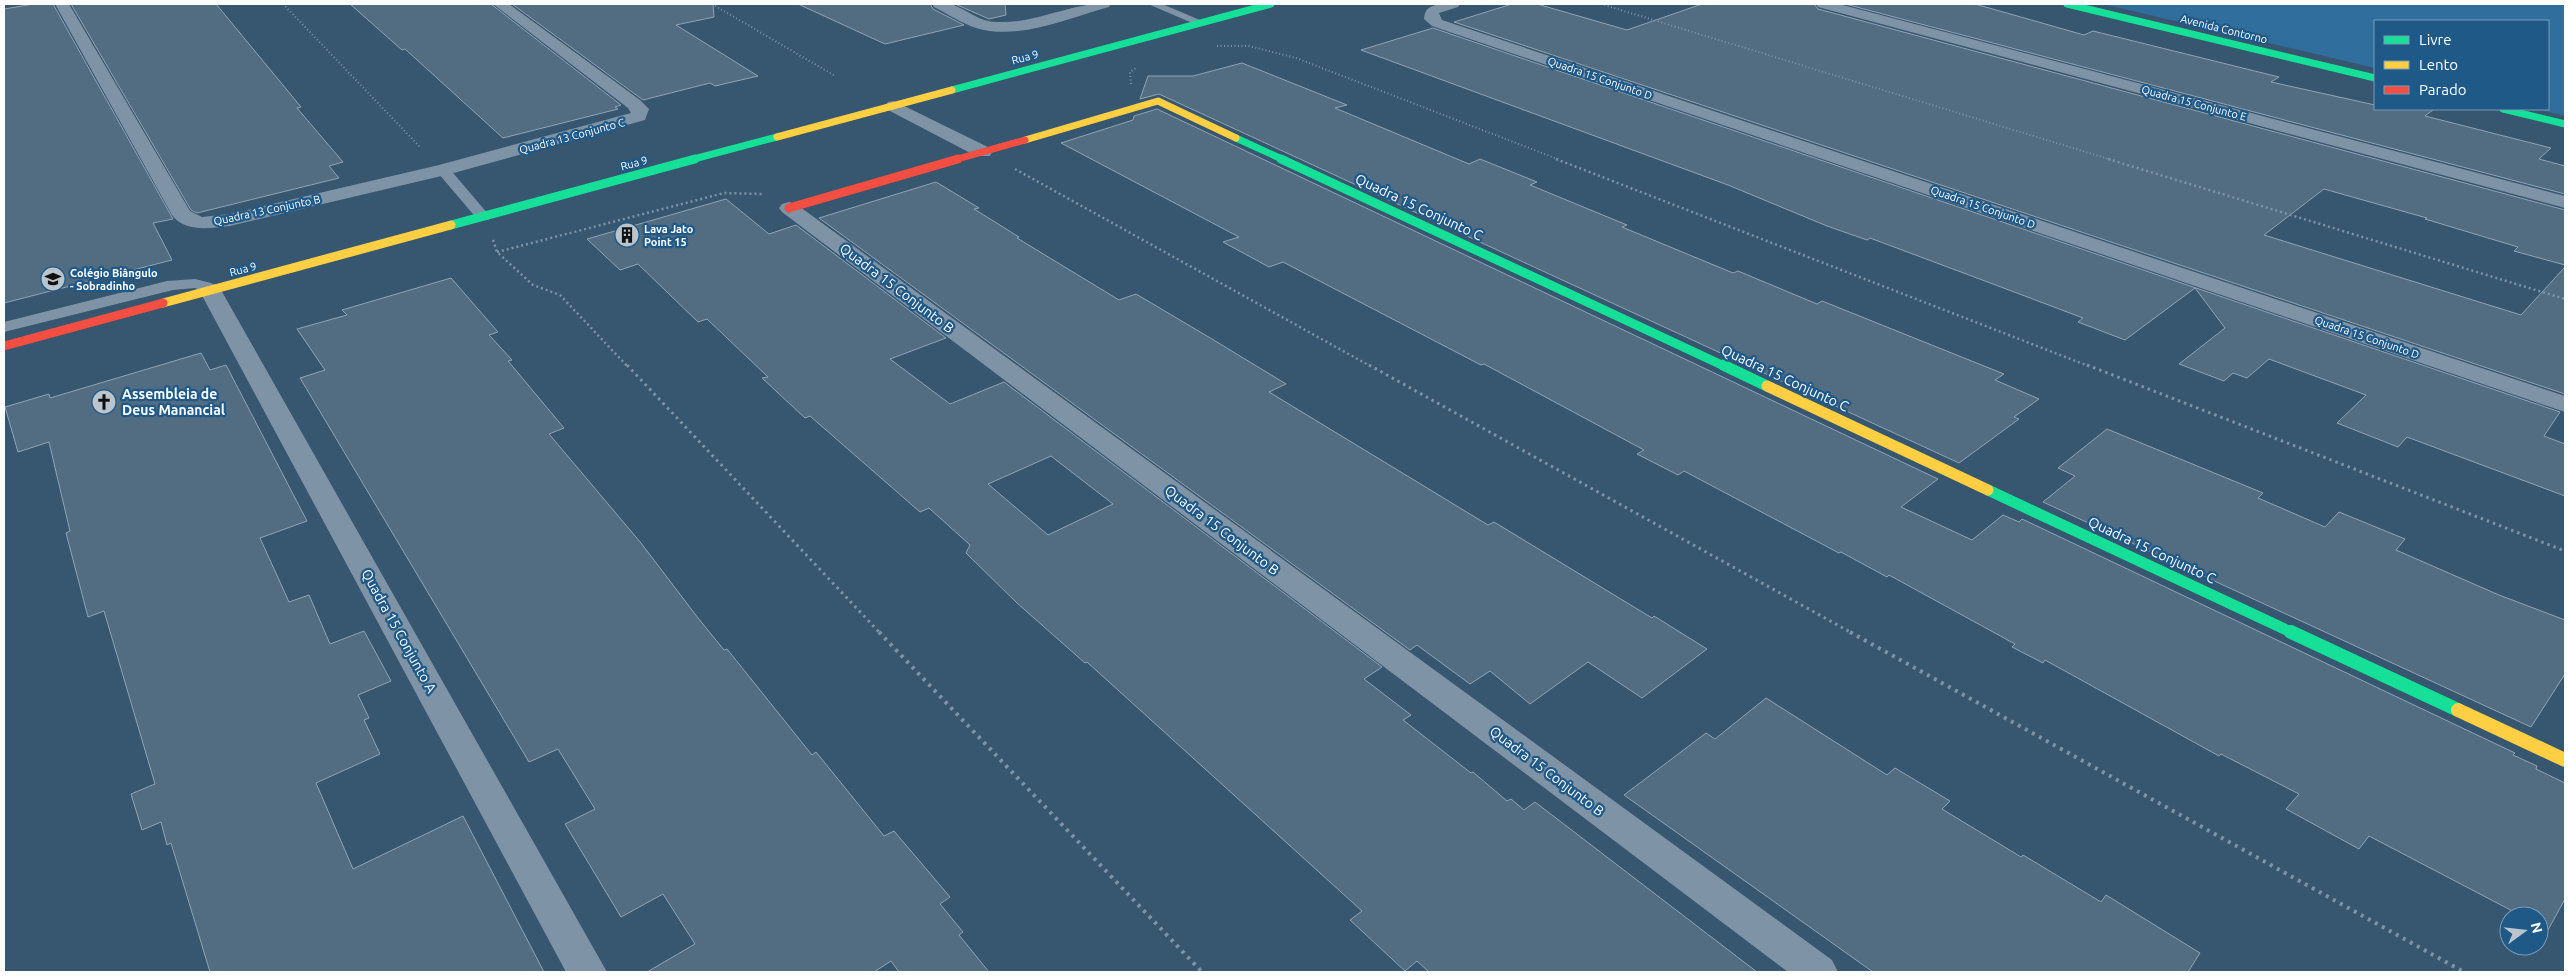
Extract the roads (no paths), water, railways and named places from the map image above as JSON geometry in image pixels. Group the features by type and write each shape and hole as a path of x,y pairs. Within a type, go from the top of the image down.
{"street":[{"name":"Quadra 13 Conjunto B","path":"62,4 182,215 191,220 206,222 230,220 443,170"},
{"name":"Quadra 13 Conjunto C","path":"443,170 632,120 641,113 634,104 500,4"},
{"path":"939,4 987,26 997,27 1017,25 1104,4"},
{"name":"Rua 9","path":"4,346 1271,4"},
{"name":"Quadra 15 Conjunto D","path":"1453,4 1432,11 1432,19 1447,26 2565,404"},
{"name":"Quadra 15 Conjunto E","path":"1823,4 2565,202"},
{"name":"Avenida Contorno","path":"2067,4 2374,78"},
{"name":"Quadra 15 Conjunto C","path":"983,152 1158,101 2565,760"},
{"path":"894,106 983,152"},
{"path":"2507,110 2565,124"},
{"path":"789,208 983,152"},
{"name":"Quadra 15 Conjunto B","path":"789,208 1818,972"},
{"name":"Quadra 15 Conjunto A","path":"210,290 587,972"}],"lane":[{"path":"1153,4 1201,23"},
{"path":"443,170 483,217"},
{"path":"4,327 167,286 193,283 203,284 210,290"}],"place":[{"name":"Lava Jato Point 15","path":"627,235"},
{"name":"Colégio Biângulo - Sobradinho","path":"53,279"},
{"name":"Assembleia de Deus Manancial","path":"104,402"}]}
